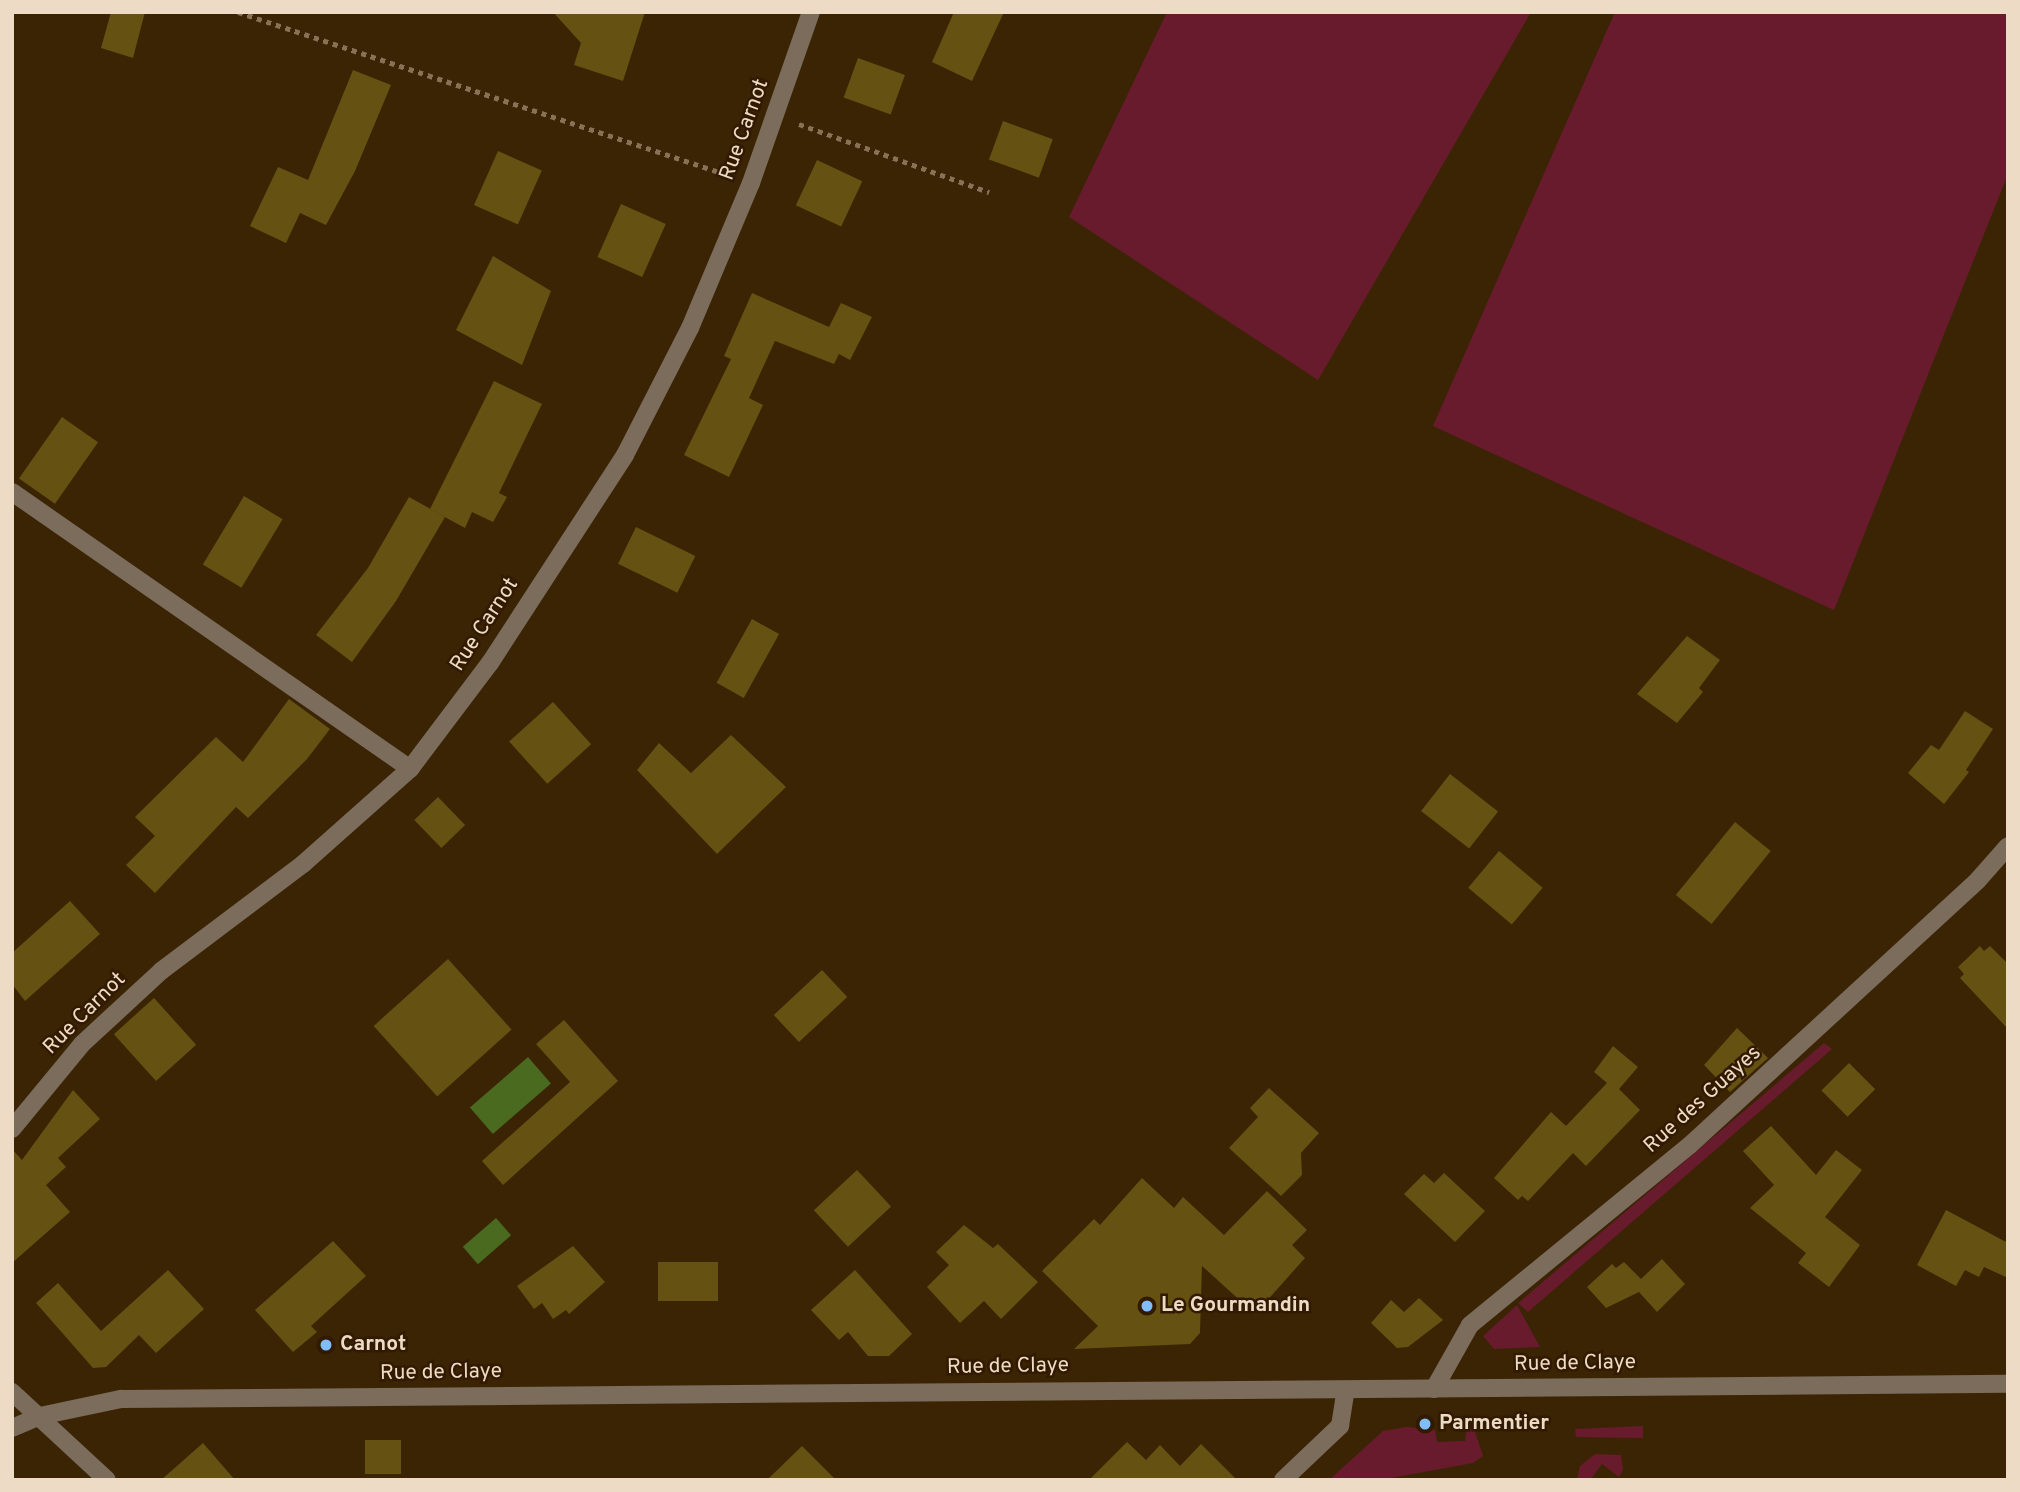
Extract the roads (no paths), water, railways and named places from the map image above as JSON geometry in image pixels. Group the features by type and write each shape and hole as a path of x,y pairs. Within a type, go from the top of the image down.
{"street":[{"name":"Rue Carnot","path":"12,1129 82,1044 161,971 303,864 410,769 490,663 625,456 690,328 751,183 811,12"},
{"path":"12,492 410,769"},
{"name":"Rue des Guayes","path":"1434,1389 1470,1325 1690,1145 1978,880 2008,846"},
{"name":"Rue de Claye","path":"12,1428 40,1416 121,1399 2008,1384"},
{"path":"1283,1480 1340,1426 1346,1390"},
{"path":"12,1392 107,1480"}],"place":[{"name":"Le Gourmandin","path":"1147,1306"},
{"name":"Carnot","path":"326,1345"},
{"name":"Parmentier","path":"1425,1424"}]}
